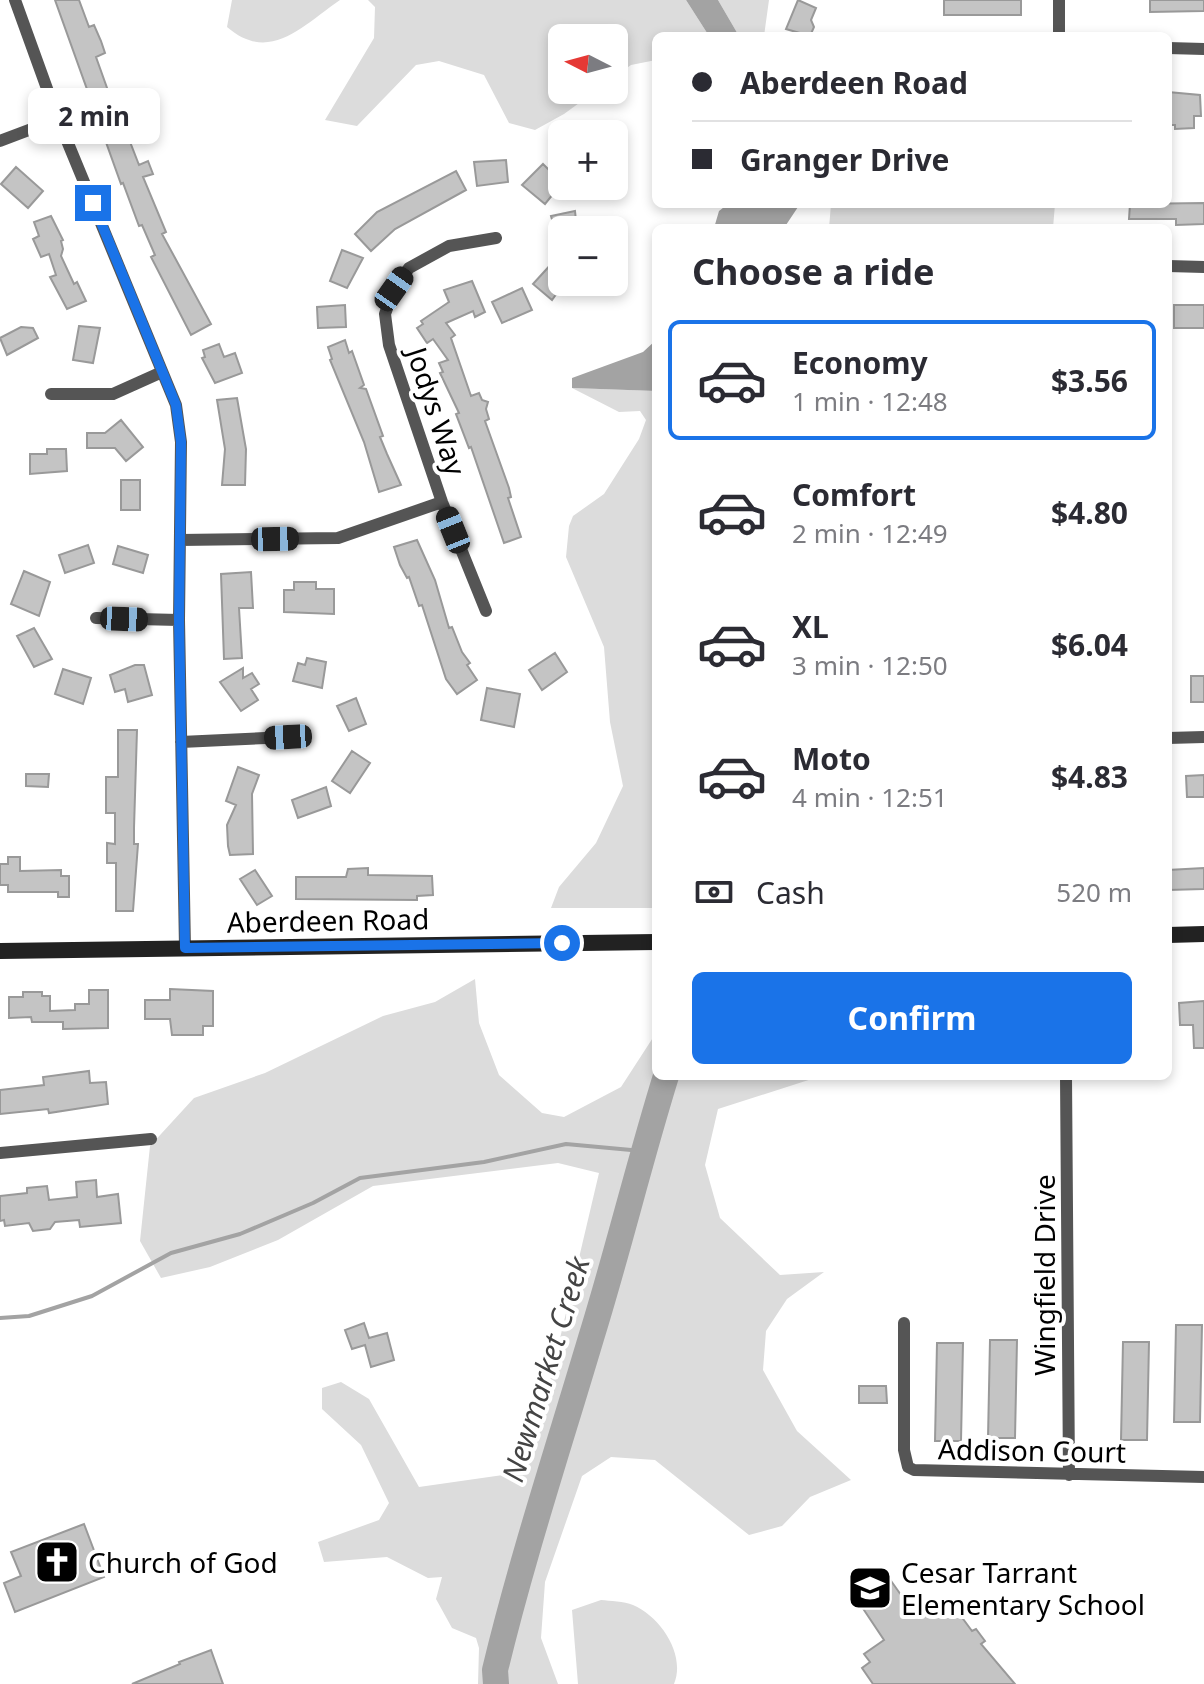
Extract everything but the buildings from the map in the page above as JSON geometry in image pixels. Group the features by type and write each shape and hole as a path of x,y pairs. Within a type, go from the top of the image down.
{"main road":[{"path":"1172,935 1204,934"},
{"name":"Aberdeen Road","path":"0,951 652,942"}],"street":[{"path":"15,0 58,119 176,405 181,442 179,620 185,948"},
{"path":"1059,0 1059,32"},
{"path":"1172,48 1204,49"},
{"path":"0,141 58,119"},
{"name":"Jodys Way","path":"486,611 442,502 389,345 385,314 394,289 409,268 449,246 496,238"},
{"path":"1172,266 1204,267"},
{"path":"51,394 113,394 162,372"},
{"path":"180,540 338,538 442,502"},
{"path":"96,618 179,620"},
{"path":"181,742 288,737"},
{"path":"1172,738 1204,737"},
{"name":"Wingfield Drive","path":"1066,1080 1069,1475"},
{"path":"0,1153 151,1139"},
{"name":"Addison Court","path":"904,1323 904,1450 908,1467 921,1472 1204,1477"}],"shaded area":[{"path":"232,0 340,0 299,30 272,42 257,42 243,38 227,27"},
{"path":"368,0 686,0 706,32 652,32 652,61 628,67 628,24 548,24 548,104 578,104 535,130 509,123 484,75 439,61 416,65 357,126 325,120 374,38 375,7"},
{"path":"686,0 718,0 737,32 706,32"},
{"path":"718,0 769,0 765,32 737,32"},
{"path":"723,208 797,208 787,224 715,224"},
{"path":"831,208 1055,208 1053,224 829,224"},
{"path":"652,344 652,391 572,388 572,378 643,352"},
{"path":"572,388 652,391 652,908 551,908 559,887 596,843 623,786 610,722 604,647 566,557 573,516 604,494 639,439 646,420 640,411 619,412"},
{"path":"475,979 479,1023 499,1075 542,1113 564,1117 621,1087 652,1039 652,1080 809,1080 718,1109 705,1165 720,1218 780,1275 824,1272 787,1299 766,1331 763,1370 797,1431 851,1480 810,1497 782,1526 749,1535 655,1460 611,1457 582,1476 545,1582 541,1638 558,1684 478,1684 479,1648 476,1638 452,1628 436,1599 442,1577 428,1578 387,1557 324,1562 318,1542 379,1520 389,1503 361,1445 322,1409 322,1388 341,1382 369,1399 419,1487 517,1473 533,1453 599,1173 558,1163 373,1186 278,1240 210,1267 161,1278 140,1241 150,1146 194,1098 265,1073 383,1016 435,1002"},
{"path":"601,1600 633,1605 653,1618 674,1649 677,1673 674,1684 578,1684 572,1610"}],"waterway":[{"name":"Newmarket Creek","path":"496,1684 495,1670 517,1586 665,1080"},
{"path":"0,1318 29,1316 92,1296 171,1253 240,1234 313,1203 360,1178 484,1162 566,1144 642,1151"}],"place":[{"name":"Church of God","path":"57,1562"},
{"name":"Cesar Tarrant Elementary School","path":"870,1588"}],"route":[{"path":"93,203 176,405 181,442 179,620 185,948 562,943"}]}
